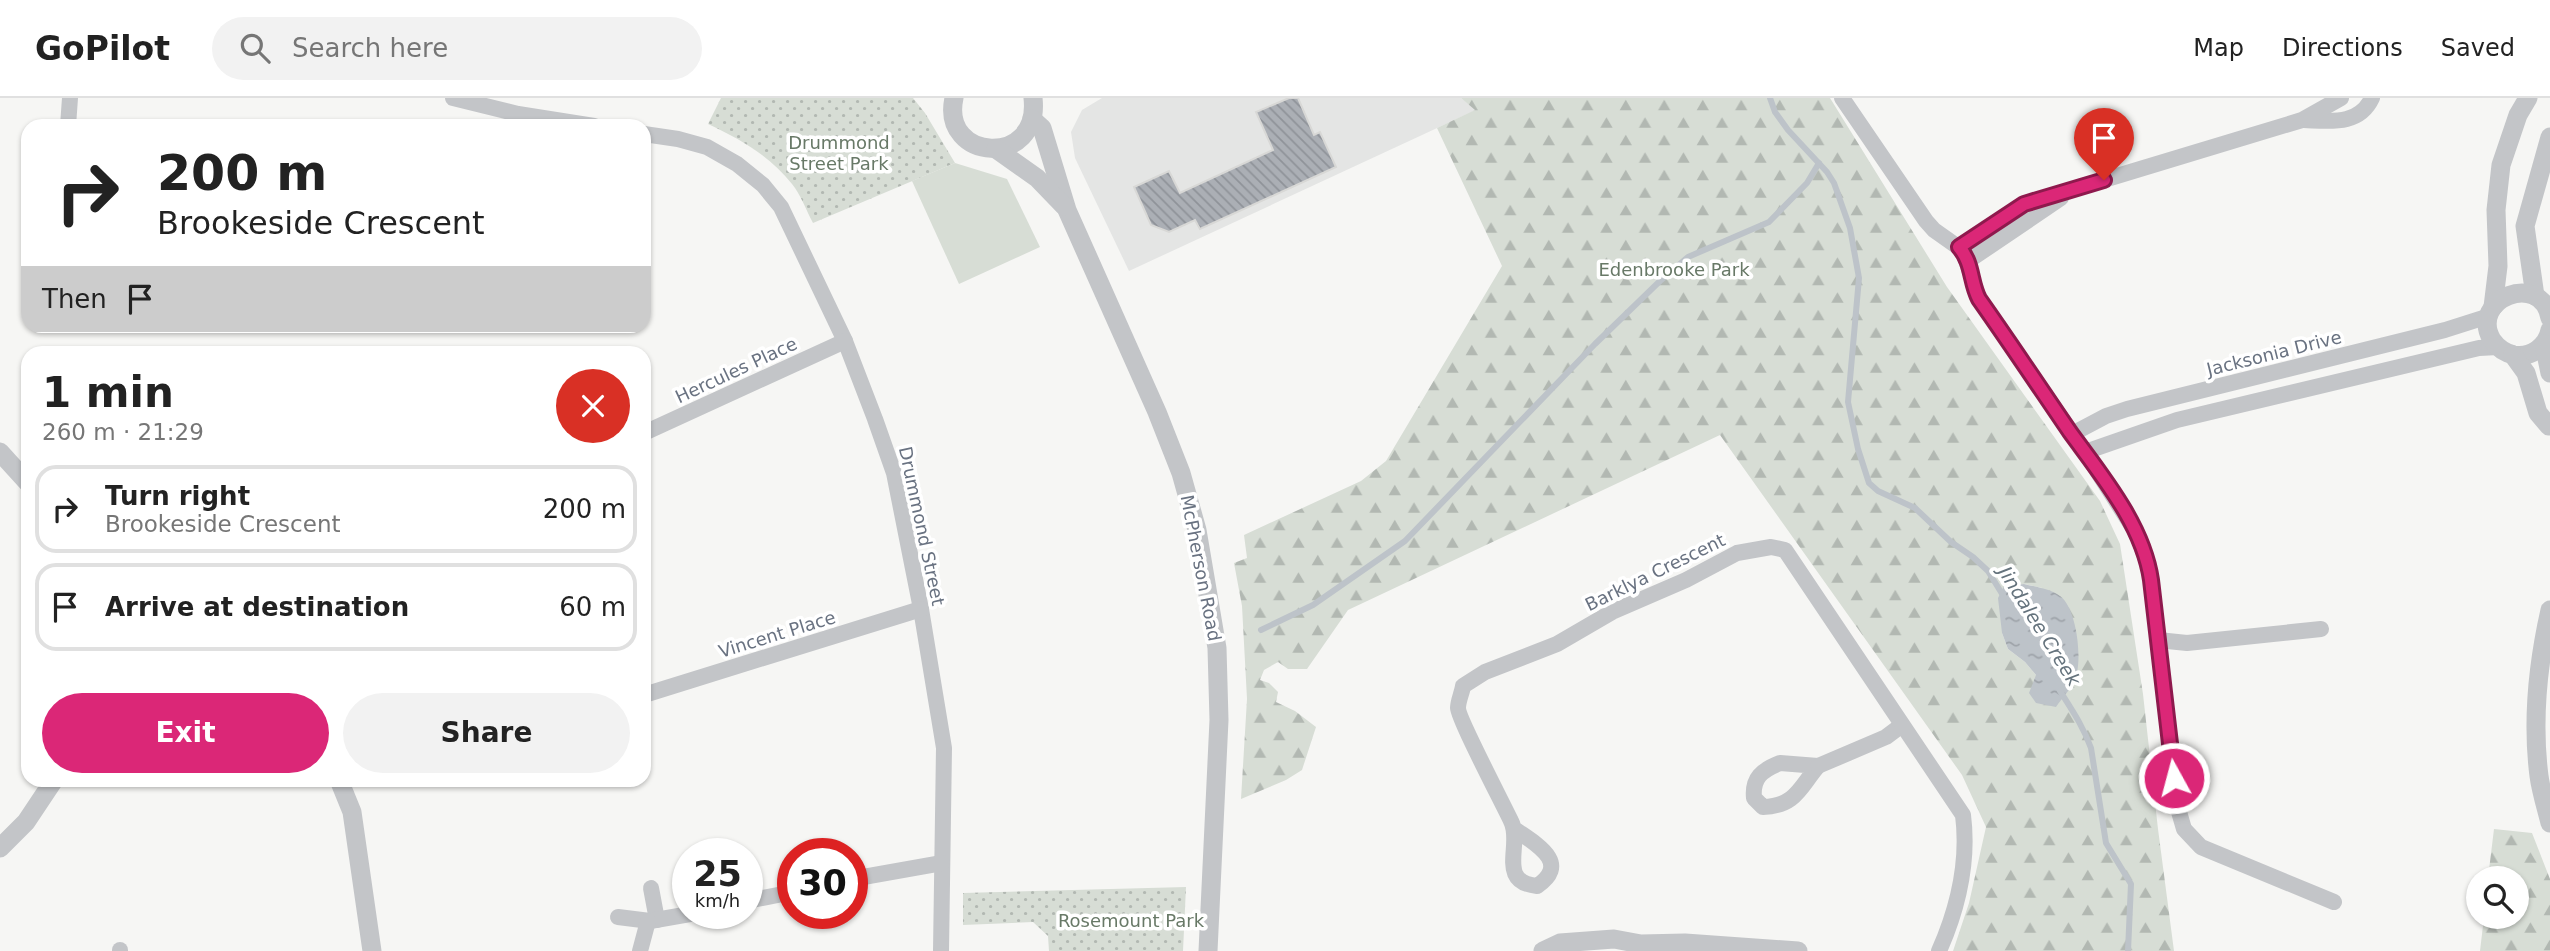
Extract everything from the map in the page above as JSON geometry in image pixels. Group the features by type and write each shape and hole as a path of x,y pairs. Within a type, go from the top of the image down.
{"street":[{"path":"68,119 70,98"},
{"path":"453,98 514,119"},
{"path":"1842,98 1930,226 1964,254 1979,299 2133,526 2146,554 2151,580 2177,805 2184,829 2201,847 2334,902"},
{"path":"1854,98 1859,122"},
{"path":"1964,254 2024,204 2302,120 2341,98"},
{"path":"2302,120 2346,120 2359,114 2372,98"},
{"path":"2528,98 2518,115 2501,165 2496,211 2498,265 2489,333 2526,373 2538,413 2550,425 2550,431"},
{"path":"950,104 956,127 973,144 996,149 1037,178 1067,210"},
{"path":"996,149 1019,140 1037,106"},
{"path":"1037,106 1067,210"},
{"name":"Drummond Street","path":"651,135 707,147 737,164 763,185 781,207 845,341 894,473 921,609 944,748 941,951"},
{"path":"2544,305 2525,226 2550,137"},
{"name":"McPherson Road","path":"1067,210 1181,472 1207,580 1217,648 1219,720 1208,951"},
{"path":"2491,311 2499,300 2516,292 2544,305"},
{"name":"Jacksonia Drive","path":"2072,434 2106,416 2445,330 2491,311"},
{"path":"2085,452 2177,421 2479,348 2530,354 2548,336"},
{"path":"2548,336 2550,373"},
{"name":"Hercules Place","path":"651,430 845,341"},
{"path":"0,452 21,476"},
{"name":"Barklya Crescent","path":"1516,830 1458,709 1463,687 1485,672 1557,644 1612,612 1686,580 1737,553 1771,547 1785,550 1963,815 1965,860 1956,909 1939,951"},
{"name":"Vincent Place","path":"651,693 921,609"},
{"path":"2550,610 2543,642 2536,720 2539,777 2550,823"},
{"path":"2158,640 2187,643 2321,629"},
{"path":"1818,766 1886,737 1902,725"},
{"path":"0,848 26,821 49,787"},
{"path":"342,787 352,812 372,951"},
{"path":"868,876 942,863"},
{"path":"640,951 652,921 651,888"},
{"path":"618,917 652,921 672,917"},
{"path":"1543,951 1560,943 1614,939 1641,948 1685,943 1798,951"}],"shaded area":[{"path":"1102,98 1461,98 1476,110 1129,271 1075,158 1071,132 1082,110"}],"green space":[{"name":"Drummond Street Park","path":"721,98 913,98 955,163 813,223 795,188 774,165 743,142 708,124"},
{"name":"Edenbrooke Park","path":"1461,98 1830,98 1947,287 2100,501 2120,544 2143,694 2174,951 1953,951 1969,903 1986,827 1962,775 1720,435 1348,610 1307,669 1288,669 1278,662 1264,670 1260,680 1269,683 1278,692 1276,702 1295,711 1316,727 1302,770 1286,780 1241,799 1247,699 1242,606 1234,563 1247,558 1244,535 1361,481 1386,461 1502,266 1437,128 1475,110","holes":["2024,584 2042,588 2036,703 2036,675 2008,649 2002,633 2004,586"]},
{"path":"955,163 1007,179 1040,247 959,284 912,181"},
{"path":"2494,829 2532,833 2550,879 2550,951 2480,951 2483,929 2529,929 2529,866 2489,866"},
{"name":"Rosemount Park","path":"1186,887 1183,951 1049,951 1048,936 1033,922 963,925 963,893"}],"water":[{"path":"2024,584 2060,596 2066,602 2074,623 2078,648 2077,671 2071,686 2056,707 2036,703 2029,693 2036,675 2008,649 2002,633 1998,598 2004,586"}],"building":[{"path":"1289,98 1298,98 1314,135 1320,132 1336,167 1200,229 1195,220 1169,232 1151,225 1134,187 1169,171 1180,193 1273,150 1256,112"}],"waterway":[{"name":"Jindalee Creek","path":"1770,98 1775,112 1788,130 1834,183 1850,228 1859,278 1848,402 1858,449 1869,483 1878,491 1915,508 1951,542 1988,571 2004,597"},
{"path":"1261,630 1313,605 1405,541 1595,344 1660,281 1688,257 1769,222 1807,183 1819,163"},
{"name":"Jindalee Creek","path":"2060,691 2081,725 2091,748 2106,843 2131,884 2128,951"}],"route":[{"path":"2104,180 2024,204 1959,247 1971,269 1976,295 2092,463 2133,526 2146,554 2174,778"}]}
